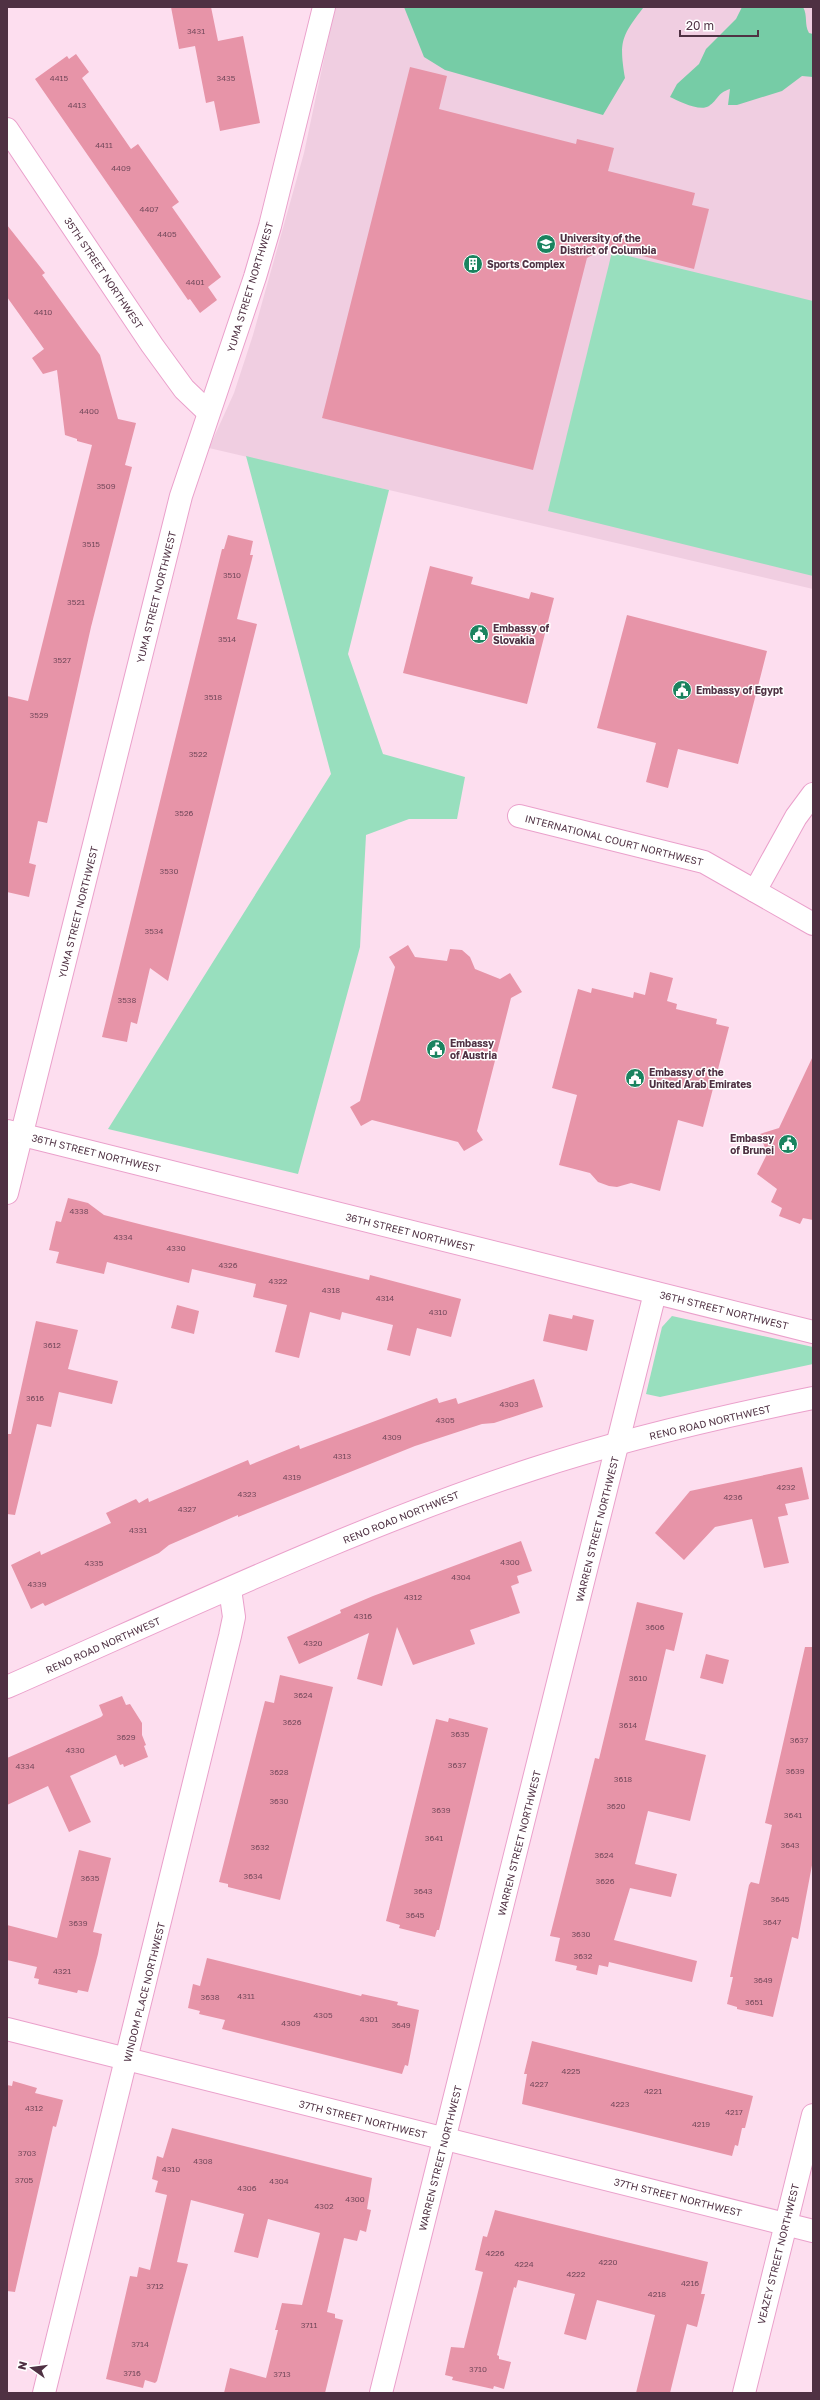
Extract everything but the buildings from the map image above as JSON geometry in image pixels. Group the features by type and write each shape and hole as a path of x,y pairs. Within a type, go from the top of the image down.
{"street":[{"name":"YUMA STREET NORTHWEST","path":"7,1193 14,1133 181,496 208,412 238,329 270,226 324,7"},
{"name":"35TH STREET NORTHWEST","path":"7,129 152,345 184,389 208,412"},
{"path":"755,891 796,817 813,794"},
{"name":"INTERNATIONAL COURT NORTHWEST","path":"519,816 704,862 813,924"},
{"name":"36TH STREET NORTHWEST","path":"14,1133 813,1332"},
{"name":"WARREN STREET NORTHWEST","path":"381,2393 655,1293"},
{"name":"RENO ROAD NORTHWEST","path":"7,1687 381,1524 465,1492 534,1469 618,1444 813,1398"},
{"name":"WINDOM PLACE NORTHWEST","path":"44,2393 230,1636 234,1617 230,1589"},
{"name":"37TH STREET NORTHWEST","path":"7,2030 445,2140 813,2230"},
{"name":"VEAZEY STREET NORTHWEST","path":"744,2393 813,2114"}],"shaded area":[{"name":"University of the District of Columbia","path":"335,7 813,7 813,589 209,448 234,393 253,335 304,153"}],"green space":[{"path":"404,7 643,8 630,26 624,40 622,56 625,78 603,115 445,70 424,57"},
{"path":"742,7 803,7 809,33 813,34 813,77 802,76 782,91 737,105 728,105 730,89 722,92 712,104 705,108 695,107 670,97 677,84 699,64 706,49 736,19"},
{"path":"612,252 813,301 813,576 548,511"},
{"path":"246,456 389,490 348,654 383,754 465,777 457,819 409,819 366,835 360,947 298,1174 108,1129 331,774"},
{"path":"672,1316 813,1347 813,1364 660,1397 646,1394 662,1327"}],"place":[{"name":"University of the District of Columbia","path":"546,244"},
{"name":"Sports Complex","path":"473,264"},
{"name":"Embassy of Slovakia","path":"479,634"},
{"name":"Embassy of Egypt","path":"682,690"},
{"name":"Embassy of Austria","path":"436,1049"},
{"name":"Embassy of the United Arab Emirates","path":"635,1078"},
{"name":"Embassy of Brunei","path":"788,1144"}]}
